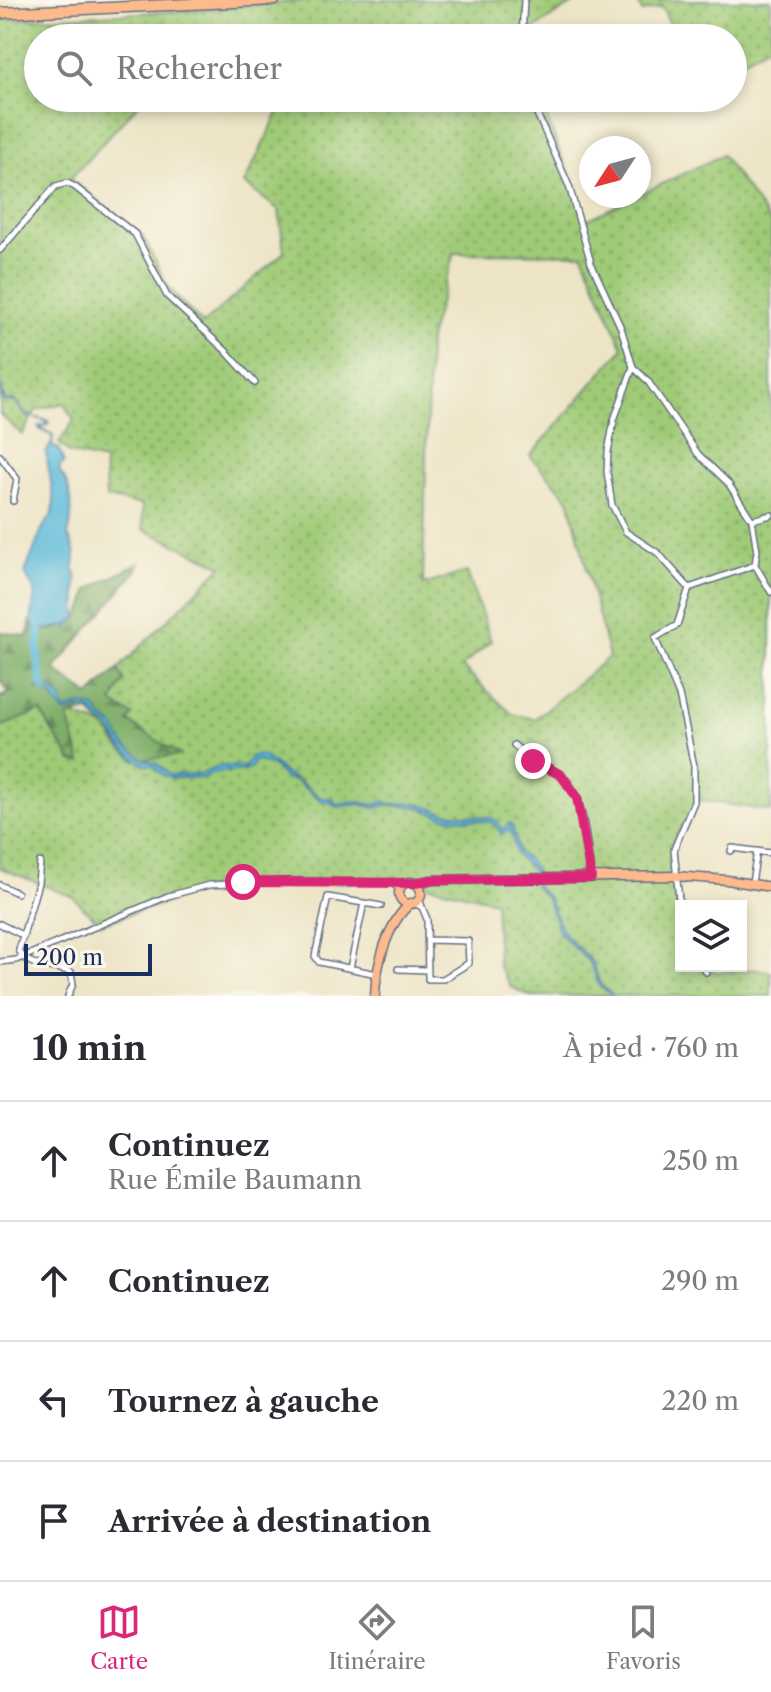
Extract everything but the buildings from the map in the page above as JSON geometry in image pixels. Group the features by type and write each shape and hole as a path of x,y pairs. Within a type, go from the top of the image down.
{"highway":[{"path":"0,6 172,0"},
{"path":"0,13 275,0"}],"main road":[{"path":"405,888 432,880 675,876 771,887"},
{"path":"399,915 417,901 432,880"},
{"path":"405,888 417,901"},
{"path":"405,888 417,901"},
{"path":"374,993 377,974 399,915 405,888"}],"street":[{"path":"523,24 524,0"},
{"path":"536,112 569,186 591,263 621,328 633,367 647,380 698,454 728,483 752,520 757,551 755,565 771,592"},
{"path":"0,250 56,186 67,183 75,187 135,234 167,296 255,383"},
{"path":"633,367 621,394 610,441 607,472 610,497 626,532 658,553 689,588"},
{"path":"3,459 17,479 13,501"},
{"path":"752,520 771,515"},
{"path":"689,588 755,565"},
{"path":"678,900 674,849 694,802 694,766 679,695 655,638 677,625 689,588"},
{"path":"514,745 533,761 561,775 571,786 577,797 591,878"},
{"path":"731,851 732,848 771,853"},
{"path":"752,883 757,851"},
{"path":"40,862 38,883 19,950 28,962 71,972 73,984 68,996"},
{"path":"0,962 22,957 168,896 209,885 390,881 405,888"},
{"path":"0,885 17,893"},
{"path":"377,974 316,959 326,900 331,895 381,906"},
{"path":"417,901 426,912 428,979 440,980 463,969 469,958 468,941 429,940"},
{"path":"350,968 364,903"},
{"path":"0,924 24,936"},
{"path":"398,969 427,970"}],"green space":[{"path":"313,0 579,0 542,24 24,24 24,112 131,112 70,179 143,236 168,288 203,324 284,252 279,210 244,184 278,112 545,112 579,200 579,208 582,208 587,220 612,208 651,208 651,189 722,155 771,223 771,811 698,800 671,844 676,900 675,972 747,972 758,969 771,972 771,996 530,996 511,987 498,965 495,901 396,878 203,890 101,924 73,897 0,868 0,697 10,693 106,727 117,745 135,760 179,755 127,721 132,716 111,703 124,680 118,669 222,566 143,529 142,505 106,498 104,461 70,453 59,443 74,420 63,403 36,410 22,435 0,414 0,20 202,10","holes":["454,253 583,254 623,348 530,456 569,499 609,657 535,719 512,714 462,667 491,641 467,572 423,585 429,339"]},
{"path":"637,0 771,0 771,44 747,58 747,24 670,24 662,7 642,12"},
{"path":"139,563 136,572 54,669 89,696 118,669 124,680 112,703 133,715 128,722 180,755 136,760 88,711 68,717 81,763 72,761 41,711 0,727 0,699 9,693 0,679 0,632 26,636 30,623 40,631 67,625 79,616 88,590"}],"water":[{"path":"0,384 5,400 16,400 26,415 34,417 27,417 15,402 3,401"},
{"path":"37,418 49,421 48,425 40,428 53,435 52,446 59,449 64,463 60,466 60,473 70,494 68,536 75,553 73,570 76,573 77,618 69,623 68,629 68,625 35,628 31,621 35,592 25,573 42,529 53,513 54,501 46,453 52,436 39,429 39,426 47,422"},
{"path":"46,686 61,698 64,710 83,705 96,708 100,716 114,727 125,746 145,760 156,763 170,775 202,774 220,766 245,767 251,756 257,755 267,759 321,798 331,798 336,804 355,801 374,805 384,801 389,804 416,803 446,813 492,818 502,830 510,823 519,853 534,867 537,876 537,887 549,898 563,933 592,962 601,985 613,996 600,987 590,963 560,934 547,898 535,887 535,873 517,856 510,829 502,834 492,822 445,817 418,807 385,805 375,808 358,804 337,807 330,802 322,802 296,781 286,779 273,766 255,760 250,769 216,773 203,778 170,778 123,749 110,728 95,717 93,711 80,708 64,713 52,696 37,689"}],"waterway":[{"path":"40,630 38,659 44,688"}],"route":[{"path":"243,882 415,883 432,880 591,878 577,797 561,775 533,761"}]}
